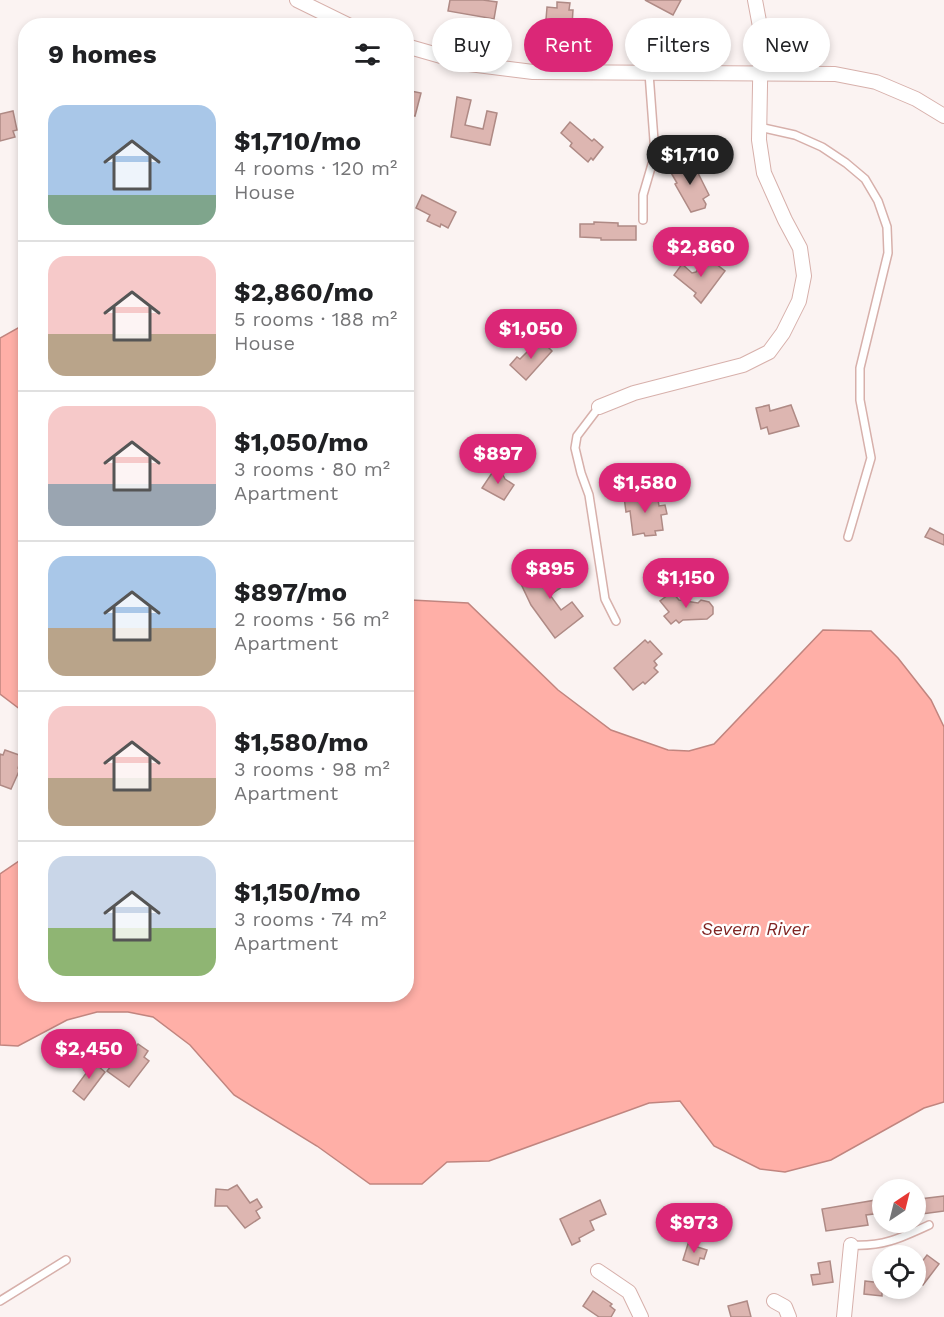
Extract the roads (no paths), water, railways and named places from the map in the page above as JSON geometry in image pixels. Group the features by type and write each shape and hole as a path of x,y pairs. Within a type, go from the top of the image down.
{"street":[{"path":"297,0 326,18"},
{"path":"599,407 634,393 743,366 769,352 783,333 799,301 804,276 800,248 784,219 764,173 759,140 761,32 754,0"},
{"path":"414,48 469,64 534,72 835,74 876,82 916,99 944,116"},
{"path":"844,1317 851,1245"},
{"path":"598,1271 629,1292 641,1317"},
{"path":"774,1301 785,1307 789,1317"}],"lane":[{"path":"643,220 643,195 655,154 649,73"},
{"path":"759,127 795,135 822,147 846,163 865,179 879,201 888,227 888,253 860,368 860,400 871,458 848,537"},
{"path":"599,407 577,436 575,448 589,495 605,599 615,621"},
{"path":"851,1245 871,1246 894,1241 928,1225"},
{"path":"0,1301 66,1260"}],"water":[{"path":"18,328 18,708 0,694 0,338"},
{"name":"Severn River","path":"414,600 468,603 558,690 611,730 668,750 689,751 714,744 823,630 871,631 898,658 931,700 944,727 944,1102 924,1108 831,1160 785,1172 760,1169 714,1146 680,1101 649,1103 489,1161 447,1162 422,1184 370,1184 317,1146 234,1095 190,1045 153,1017 128,1012 97,1012 67,1020 18,1046 0,1045 0,874 18,862 18,1002 414,1002"}]}
